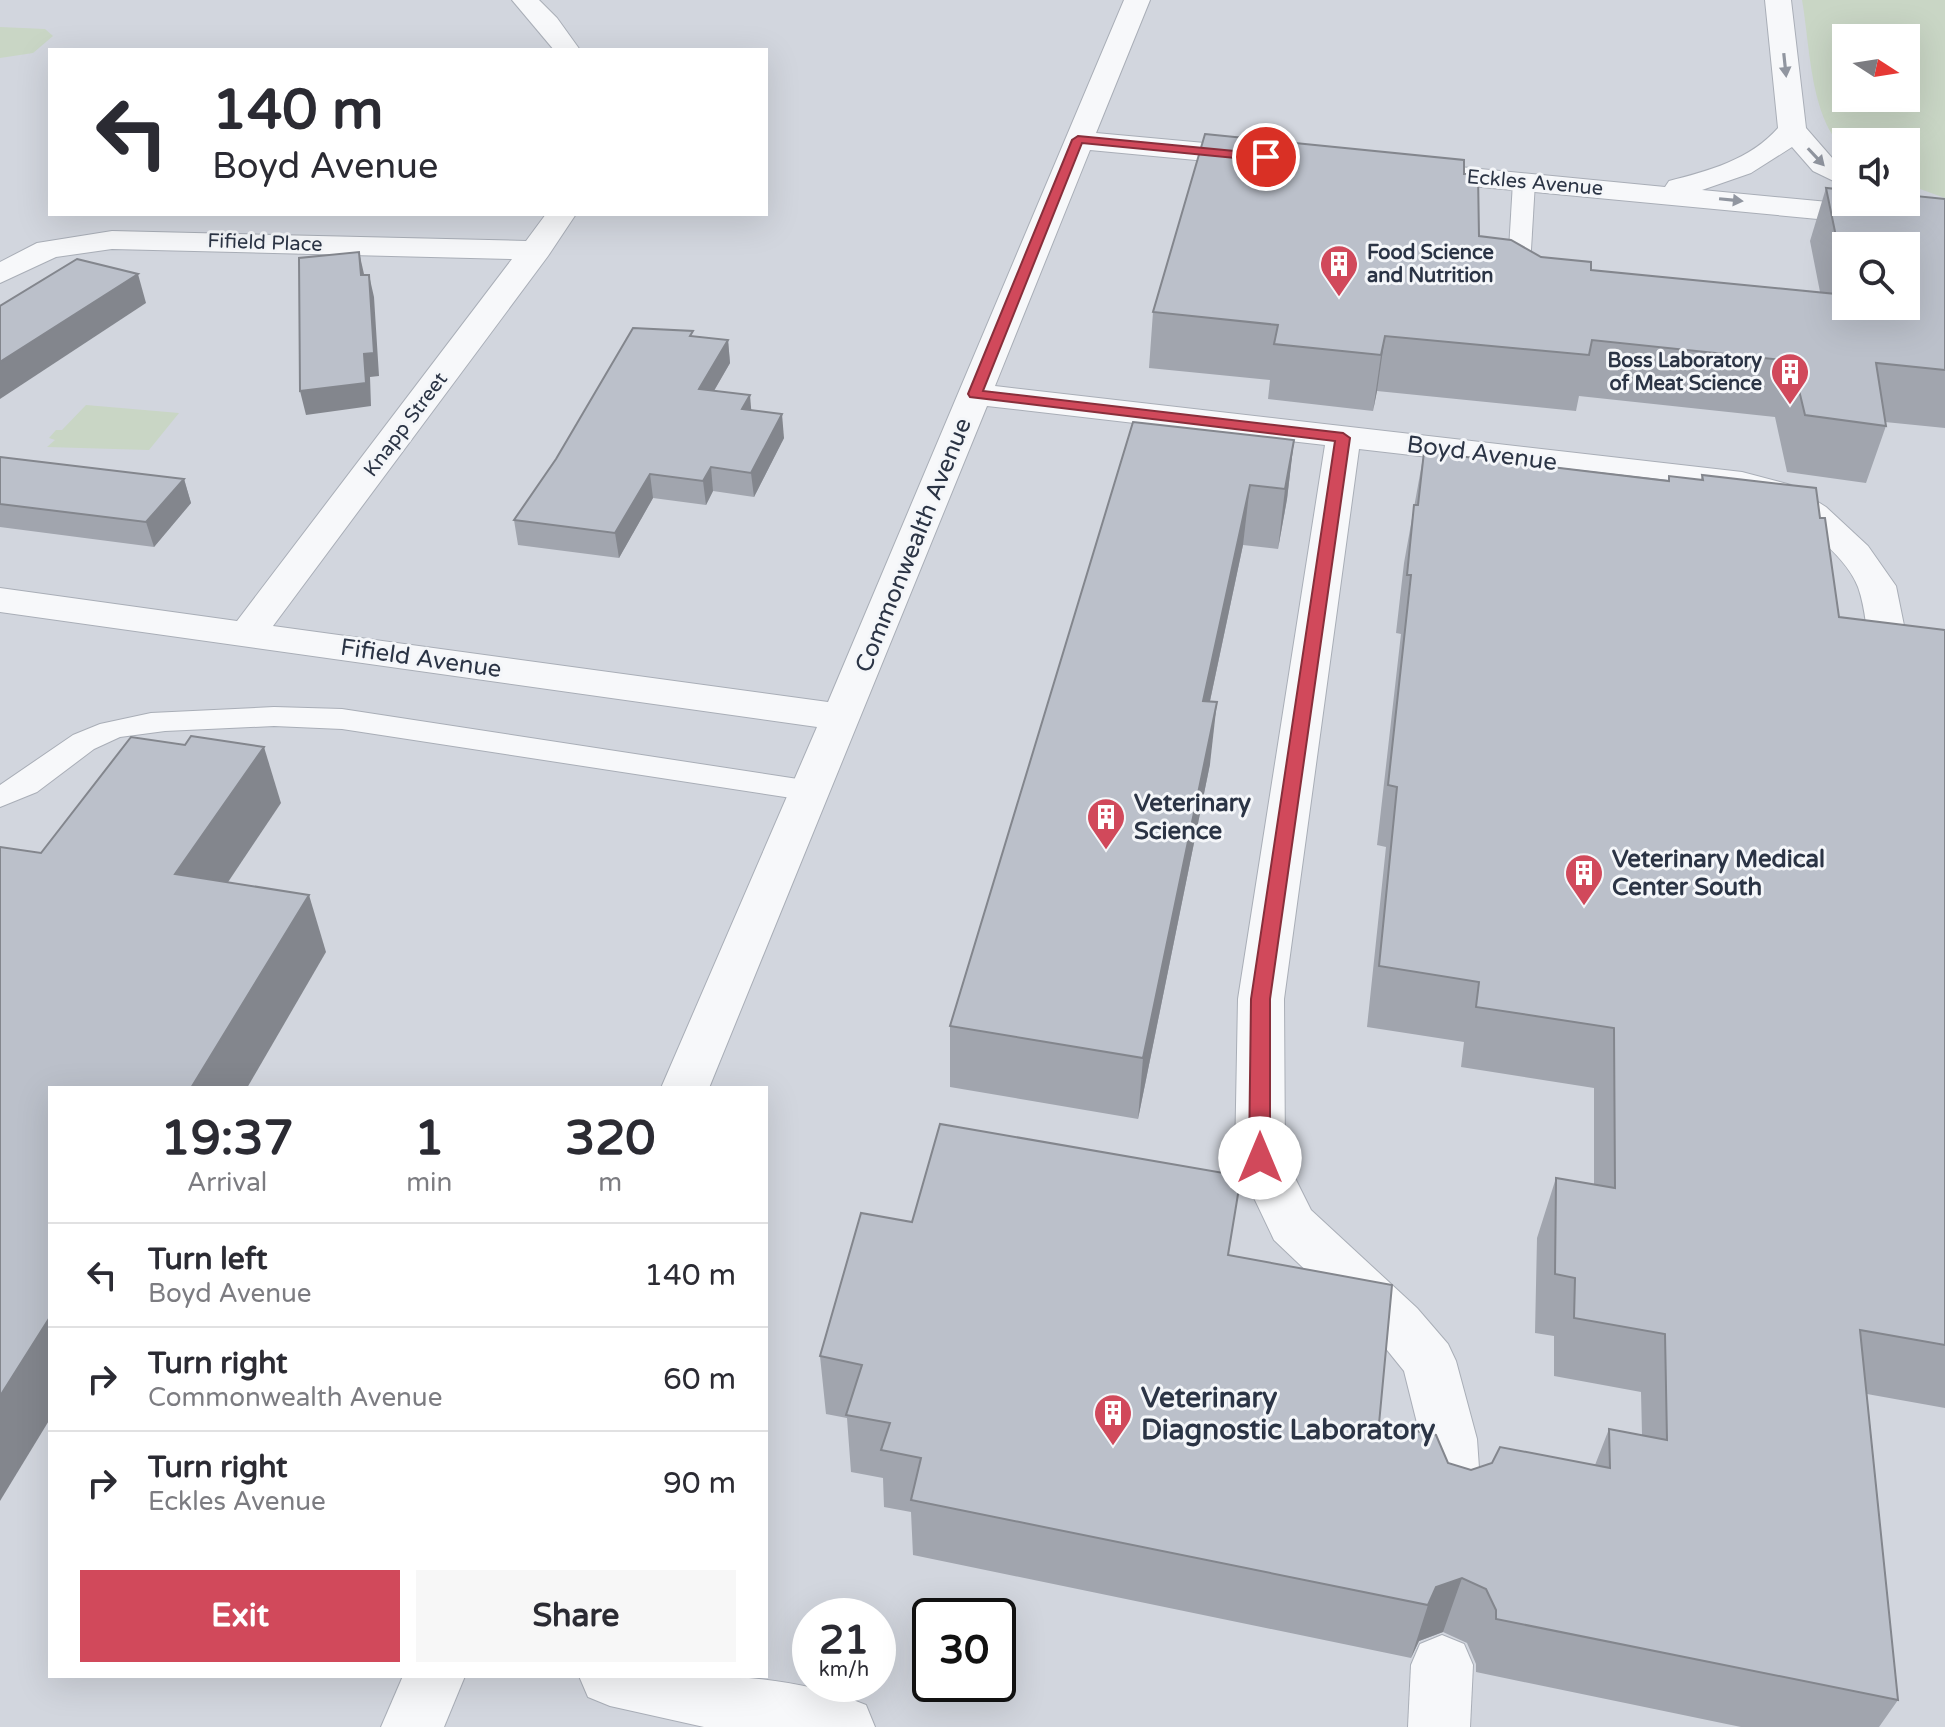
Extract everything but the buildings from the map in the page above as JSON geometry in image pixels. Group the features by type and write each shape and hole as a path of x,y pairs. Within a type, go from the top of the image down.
{"street":[{"path":"525,0 548,23 566,48"},
{"name":"Commonwealth Avenue","path":"686,1086 842,717 1137,0"},
{"path":"1778,0 1792,129 1823,165 1832,170"},
{"path":"1653,192 1716,177 1741,167 1783,143 1792,129"},
{"path":"1078,140 1291,160"},
{"name":"Eckles Avenue","path":"1392,169 1945,220"},
{"path":"1920,211 1945,220"},
{"name":"Knapp Street","path":"248,633 560,216"},
{"name":"Fifield Place","path":"0,274 48,249 112,240 537,250"},
{"name":"Boyd Avenue","path":"975,394 1742,483 1778,493 1813,515 1845,545 1877,586 1891,660"},
{"path":"1343,438 1261,999 1260,1158 1292,1225 1398,1324 1429,1361 1449,1439 1452,1497"},
{"name":"Fifield Avenue","path":"0,600 842,717"},
{"path":"1439,1727 1442,1665"},
{"path":"412,1727 433,1678"},
{"path":"619,1678 844,1727"}],"lane":[{"path":"1518,283 1524,182"},
{"path":"0,797 22,790 65,753 95,736 123,726 292,715 342,719 811,791"}],"shaded area":[{"path":"0,0 1945,0 1945,1727 0,1727"}],"green space":[{"path":"1802,0 1945,0 1945,198 1920,189 1920,128 1832,128 1832,133 1818,101"},
{"path":"0,27 45,29 53,36 33,53 0,58"},
{"path":"86,405 179,413 149,450 47,447 55,440 49,438 56,430 62,430"}],"place":[{"name":"Food Science and Nutrition","path":"1339,298"},
{"name":"Boss Laboratory of Meat Science","path":"1790,406"},
{"name":"Veterinary Science","path":"1106,851"},
{"name":"Veterinary Medical Center South","path":"1584,907"},
{"name":"Veterinary Diagnostic Laboratory","path":"1113,1447"}],"route":[{"path":"1260,1158 1261,999 1343,438 975,394 1078,140 1266,157"}]}
